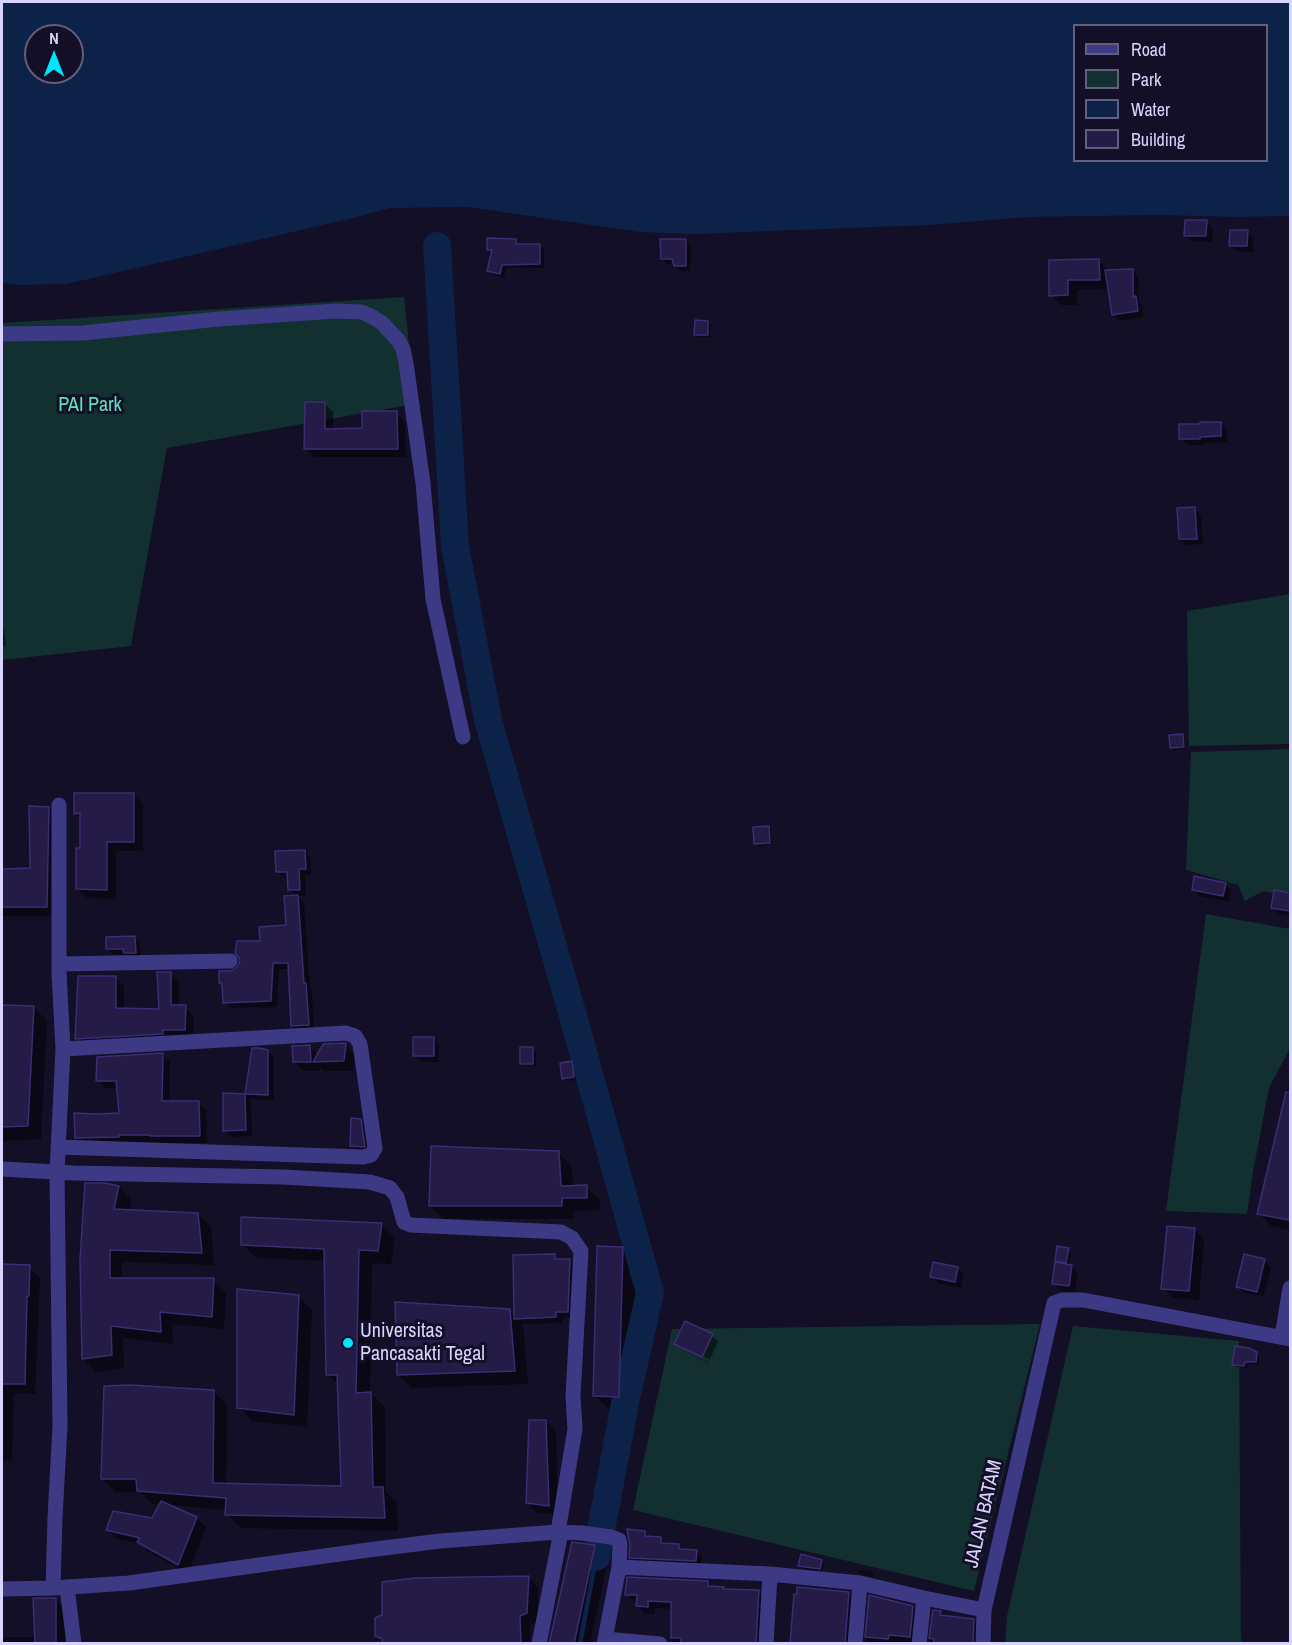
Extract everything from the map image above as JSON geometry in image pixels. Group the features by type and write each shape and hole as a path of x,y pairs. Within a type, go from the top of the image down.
{"street":[{"path":"2,334 83,333 219,319 336,311 361,312 382,323 398,340 406,363 423,483 433,599 463,737"},
{"path":"59,805 59,964 63,1049 57,1172 60,1426 54,1518 60,1588 74,1644"},
{"path":"59,964 230,961"},
{"path":"58,1147 363,1157 371,1155 375,1148 360,1044 355,1036 346,1033 63,1049"},
{"path":"2,1169 164,1176 284,1177 370,1182 390,1188 397,1197 404,1222 411,1225 561,1232 572,1238 581,1251 573,1396 575,1429 539,1644"},
{"path":"1286,1338 1290,1288"},
{"name":"JALAN BATAM","path":"984,1610 1054,1303 1062,1300 1083,1300 1286,1338"},
{"path":"2,1589 129,1583 440,1541 559,1532 582,1533 619,1540 619,1567 604,1641 660,1644"},
{"path":"619,1567 770,1574 860,1583 984,1610 983,1644"},
{"path":"766,1644 770,1574"},
{"path":"855,1644 860,1583"},
{"path":"919,1644 924,1598"}],"green space":[{"name":"PAI Park","path":"404,297 415,404 167,448 131,646 2,660 2,323"},
{"path":"1290,594 1290,744 1189,746 1187,611"},
{"path":"1290,749 1290,896 1263,891 1245,901 1238,885 1186,870 1191,752"},
{"path":"1206,914 1290,929 1290,1048 1269,1088 1247,1214 1166,1211"},
{"path":"1040,1324 974,1591 633,1510 672,1329"},
{"path":"1073,1326 1239,1341 1241,1643 1005,1644 1007,1616"}],"water":[{"path":"2,2 1290,2 1290,216 1026,217 930,225 693,234 639,232 468,207 390,208 65,284 2,283"}],"building":[{"path":"1185,220 1207,220 1206,236 1184,236"},
{"path":"1230,230 1248,230 1247,246 1229,246"},
{"path":"487,238 516,239 516,244 540,244 540,264 502,265 500,274 487,271 492,250 487,250"},
{"path":"660,239 686,239 686,266 674,266 672,259 661,259"},
{"path":"1099,259 1100,280 1068,280 1068,295 1049,296 1049,260"},
{"path":"1133,269 1133,297 1136,296 1138,311 1112,315 1105,270"},
{"path":"695,320 708,321 708,335 694,335"},
{"path":"305,402 325,402 325,429 362,428 362,411 397,411 398,449 304,449"},
{"path":"1200,422 1221,422 1221,436 1179,439 1179,424 1200,424"},
{"path":"1195,507 1197,539 1179,539 1177,508"},
{"path":"1183,734 1184,747 1170,748 1169,735"},
{"path":"74,793 134,793 134,842 107,842 107,890 76,889 76,848 80,848 80,813 74,814"},
{"path":"29,806 49,807 47,907 2,907 2,869 30,868"},
{"path":"769,826 770,843 754,844 753,827"},
{"path":"305,850 306,869 299,869 300,890 288,890 287,872 276,872 275,851"},
{"path":"1194,876 1226,883 1223,896 1192,890"},
{"path":"1274,890 1290,893 1290,911 1271,908"},
{"path":"298,895 309,1025 291,1026 288,963 273,963 271,1001 223,1003 219,971 231,971 238,966 240,960 235,953 237,941 260,941 259,927 286,925 284,896"},
{"path":"135,936 136,953 124,953 123,949 106,949 106,937"},
{"path":"157,972 171,972 171,1005 186,1005 185,1030 163,1030 163,1034 75,1039 78,976 116,976 116,1008 159,1009"},
{"path":"2,1005 34,1006 28,1126 2,1127"},
{"path":"413,1037 434,1037 434,1056 413,1056"},
{"path":"346,1043 344,1061 313,1062 323,1044"},
{"path":"310,1045 311,1062 293,1062 292,1046"},
{"path":"520,1047 533,1047 533,1064 520,1064"},
{"path":"252,1048 268,1050 268,1095 245,1094"},
{"path":"163,1053 162,1101 199,1101 200,1136 119,1135 119,1137 75,1138 74,1113 119,1113 116,1081 96,1081 97,1057"},
{"path":"572,1061 574,1077 562,1079 560,1063"},
{"path":"1286,1092 1290,1092 1289,1220 1257,1214"},
{"path":"223,1093 245,1094 246,1130 223,1131"},
{"path":"351,1118 361,1119 365,1147 350,1146"},
{"path":"431,1146 559,1151 561,1186 587,1185 587,1198 562,1198 562,1206 429,1206"},
{"path":"85,1183 119,1186 114,1209 198,1213 202,1253 110,1250 110,1278 214,1278 212,1317 160,1312 161,1332 111,1326 112,1355 82,1359 80,1260"},
{"path":"241,1217 382,1223 378,1251 359,1250 356,1393 371,1392 373,1487 383,1487 385,1518 225,1515 226,1498 137,1491 136,1479 101,1479 104,1386 130,1385 214,1390 213,1483 341,1486 337,1375 326,1375 324,1249 241,1245"},
{"path":"1167,1226 1195,1228 1189,1291 1161,1289"},
{"path":"597,1246 623,1247 619,1397 593,1396"},
{"path":"1057,1246 1069,1248 1066,1263 1055,1261"},
{"path":"555,1254 555,1259 570,1259 568,1312 556,1312 556,1317 514,1319 513,1255"},
{"path":"1244,1254 1265,1259 1257,1292 1236,1287"},
{"path":"933,1262 958,1267 955,1282 930,1277"},
{"path":"1055,1262 1072,1265 1069,1286 1052,1284"},
{"path":"2,1264 30,1265 25,1384 2,1384"},
{"path":"237,1289 299,1295 294,1415 237,1408"},
{"path":"395,1302 510,1309 515,1371 397,1375"},
{"path":"685,1321 713,1334 702,1357 674,1344"},
{"path":"1235,1346 1257,1352 1256,1362 1245,1362 1244,1366 1232,1365"},
{"path":"529,1420 546,1420 549,1506 526,1503"},
{"path":"161,1501 197,1517 178,1565 137,1542 140,1538 106,1530 113,1511 152,1518"},
{"path":"627,1529 645,1531 645,1536 661,1537 661,1543 679,1544 679,1549 697,1550 696,1561 629,1558 630,1545"},
{"path":"572,1542 595,1545 574,1644 549,1644"},
{"path":"801,1554 822,1560 820,1569 798,1566"},
{"path":"529,1576 527,1613 520,1616 521,1644 382,1644 382,1639 375,1636 375,1618 382,1615 382,1582 415,1578"},
{"path":"627,1577 708,1581 708,1586 724,1587 723,1589 759,1590 756,1644 681,1644 681,1638 671,1638 671,1602 648,1601 648,1607 636,1606 637,1595 625,1595"},
{"path":"797,1587 849,1592 845,1644 790,1644 794,1594 797,1594"},
{"path":"869,1595 913,1606 910,1637 889,1635 888,1639 865,1637"},
{"path":"33,1598 56,1598 56,1644 35,1644"},
{"path":"933,1610 941,1611 940,1615 974,1619 973,1644 933,1644 934,1639 929,1638"}],"waterway":[{"path":"437,246 455,546 488,720 650,1293 625,1403 596,1557"},
{"path":"580,1644 596,1557"}],"place":[{"name":"Universitas Pancasakti Tegal","path":"348,1343"}]}
